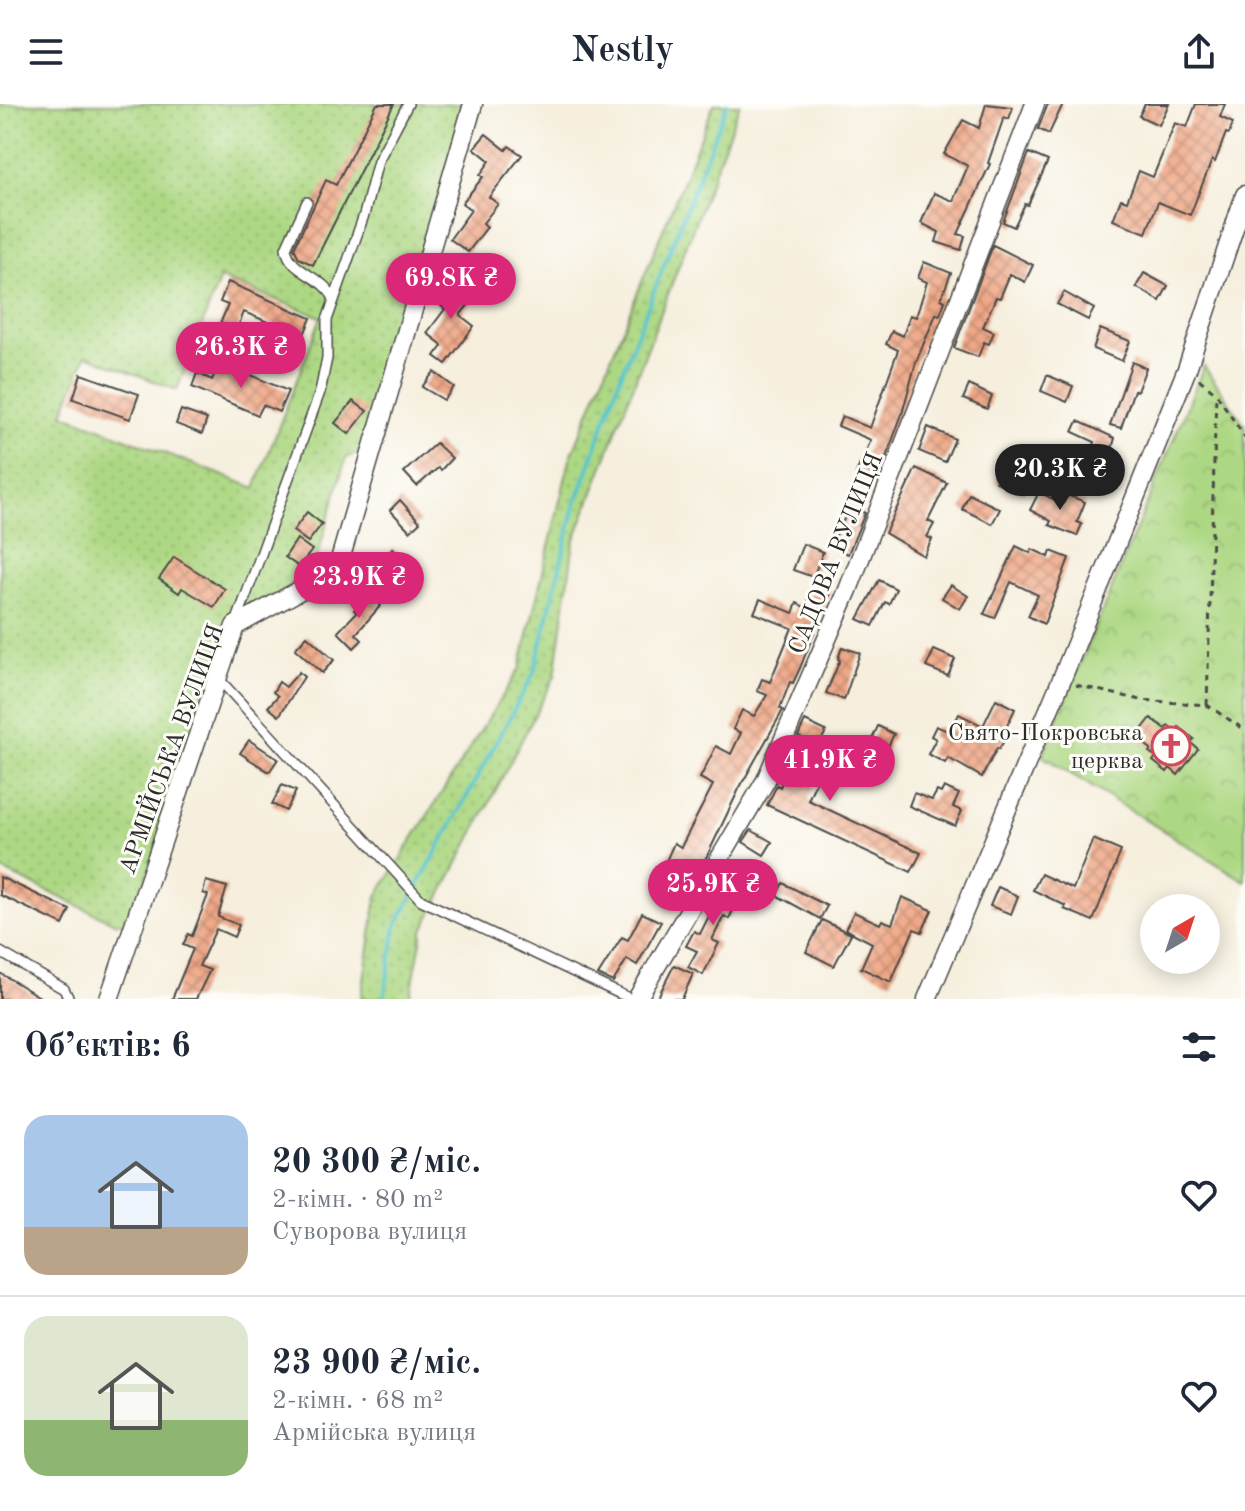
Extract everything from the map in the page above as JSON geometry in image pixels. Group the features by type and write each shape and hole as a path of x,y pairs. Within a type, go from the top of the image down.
{"street":[{"name":"АРМІЙСЬКА ВУЛИЦЯ","path":"109,999 235,626 337,570 473,104"},
{"name":"САДОВА ВУЛИЦЯ","path":"637,999 766,780 848,590 1035,104"},
{"path":"927,999 1061,681 1187,369 1245,195"}],"lane":[{"path":"235,626 320,392 327,358 327,320 364,215 378,161 408,104"},
{"path":"307,202 286,252 293,264 322,282 334,299"},
{"path":"218,678 421,900 631,999"},
{"path":"0,952 64,989 69,999"}],"path":[{"path":"1187,369 1216,393 1245,438"},
{"path":"1207,705 1216,393"},
{"path":"1061,681 1141,700 1207,705 1245,730"}],"green space":[{"path":"0,104 469,104 369,449 346,458 311,578 253,606 235,607 131,923 115,923 0,869","holes":["220,278 321,317 255,488 63,414 86,355 177,390"]},
{"path":"714,104 740,104 574,542 555,676 423,930 410,999 361,999 377,896 520,668 570,459"},
{"path":"1204,366 1245,425 1245,881 1042,756"}],"building":[{"path":"377,104 394,104 313,265 299,258 294,248 326,180 336,185"},
{"path":"986,104 1013,107 1009,119 1004,117 990,164 958,234 965,236 961,250 936,242 939,232 921,223 934,193 953,201 968,166 944,154 963,120 979,128"},
{"path":"1048,104 1063,104 1049,134 1038,129"},
{"path":"1145,104 1169,104 1159,125 1139,116"},
{"path":"1196,104 1225,104 1220,117 1233,123 1215,162 1212,160 1190,215 1158,202 1146,233 1113,220 1121,199 1127,201 1139,171 1153,177 1175,123 1187,127"},
{"path":"486,134 506,150 509,146 522,155 489,197 498,204 483,223 487,227 468,252 450,239 471,210 462,203 483,177 480,175 490,161 474,148"},
{"path":"1029,153 1048,161 1014,227 1003,222"},
{"path":"993,245 1033,265 1025,282 1010,274 1000,298 996,297 983,327 994,332 989,344 984,342 978,357 954,348"},
{"path":"454,256 470,269 458,285 441,272"},
{"path":"924,262 951,273 941,299 945,301 940,315 936,314 916,362 902,414 877,482 856,473 871,440 838,426 842,416 870,428 898,350 886,344 892,331 903,336 910,315 916,317 927,282 918,278"},
{"path":"1144,273 1168,286 1160,301 1136,287"},
{"path":"450,280 474,298 460,315 474,326 446,364 435,356 441,344 427,333 445,309 434,300"},
{"path":"228,282 311,318 303,337 244,312 225,357 209,350 228,305 220,302"},
{"path":"1064,292 1094,309 1088,320 1057,304"},
{"path":"1100,329 1130,341 1122,361 1093,349"},
{"path":"220,362 288,391 279,412 263,405 258,415 192,387 197,373 212,380"},
{"path":"1132,362 1146,368 1137,391 1134,390 1121,428 1110,425"},
{"path":"434,372 454,387 444,400 422,387"},
{"path":"81,374 139,394 130,419 73,399"},
{"path":"1047,375 1073,386 1067,402 1041,391"},
{"path":"969,385 992,396 987,409 963,399"},
{"path":"353,401 367,411 349,434 335,423"},
{"path":"181,410 207,419 202,434 176,424"},
{"path":"1078,421 1115,438 1104,476 1087,471 1095,442 1073,432"},
{"path":"928,427 955,439 945,462 919,451"},
{"path":"436,443 452,458 441,470 438,468 417,486 404,472"},
{"path":"1039,450 1072,465 1067,476 1035,459"},
{"path":"916,468 947,483 928,521 934,524 927,537 932,539 924,556 885,533"},
{"path":"1000,469 1029,480 1024,493 996,482"},
{"path":"1039,492 1063,504 1067,495 1085,502 1077,522 1082,524 1077,536 1049,525 1051,521 1030,510"},
{"path":"969,494 1000,509 992,524 962,509"},
{"path":"400,500 420,522 410,531 390,510"},
{"path":"850,507 865,513 848,554 830,547"},
{"path":"307,512 322,524 308,542 293,531"},
{"path":"297,539 312,550 299,567 285,557"},
{"path":"803,544 823,552 813,577 793,570"},
{"path":"1016,546 1030,553 1032,549 1049,557 1051,551 1069,558 1044,624 1028,616 1038,595 1011,582 995,618 984,614"},
{"path":"393,548 413,569 401,580 381,560"},
{"path":"174,557 225,589 214,607 182,588 179,593 159,579"},
{"path":"879,580 896,589 889,604 885,602 873,626 858,619"},
{"path":"813,585 831,590 800,668 793,683 790,682 780,708 783,710 680,903 657,892 671,864 666,861 674,843 681,847 713,785 700,778 716,746 731,754 741,733 733,729 742,710 754,716 767,695 757,691 762,679 770,682 792,628 754,613 760,599 793,613 797,603 806,608"},
{"path":"951,585 968,596 960,609 942,598"},
{"path":"368,594 381,605 356,634 362,640 354,648 338,632 357,612 354,610"},
{"path":"307,636 334,660 322,673 295,649"},
{"path":"842,647 860,653 844,700 826,693"},
{"path":"934,650 955,659 948,676 926,667"},
{"path":"299,672 304,677 279,716 268,707 278,696 273,692 279,682 286,687"},
{"path":"996,699 1015,709 1002,736 1006,738 997,748 982,777 948,758 945,763 928,754 936,739 931,736 936,726 950,732 959,714 983,726"},
{"name":"Свято-Покровська церква","path":"1151,718 1166,729 1169,726 1176,731 1179,727 1194,739 1191,743 1198,749 1178,775 1170,768 1167,772 1153,761 1156,757 1149,752 1151,749 1136,737"},
{"path":"805,721 826,731 816,752 852,768 846,779 822,768 808,800 921,853 911,872 767,805 777,785 780,787 802,738 798,736"},
{"path":"878,726 894,734 885,753 869,746"},
{"path":"249,740 278,759 269,772 240,753"},
{"path":"282,785 296,791 286,811 272,804"},
{"path":"944,787 959,794 953,807 962,811 955,826 909,806 914,793 932,800 937,791 941,793"},
{"path":"751,830 772,842 764,855 743,842"},
{"path":"1093,839 1121,851 1093,921 1064,909 1066,906 1033,890 1041,874 1073,889"},
{"path":"0,877 70,910 63,925 0,895"},
{"path":"728,878 744,885 729,919 724,916 712,940 719,943 703,975 688,967 697,951 686,946 694,931 700,934"},
{"path":"206,881 227,887 218,917 239,925 234,937 216,929 199,966 210,970 196,999 172,999 193,949 183,945 188,934 192,936 208,895 203,893"},
{"path":"783,883 827,906 820,919 776,895"},
{"path":"998,887 1018,896 1011,914 990,906"},
{"path":"902,897 932,910 922,932 914,929 891,982 861,968 872,943 845,929 854,912 880,924 882,920 892,924"},
{"path":"642,913 661,922 637,965 627,959 613,982 598,975 622,937 628,940"},
{"path":"822,920 851,934 834,966 806,952"},
{"path":"674,965 693,974 682,999 657,999"},
{"path":"0,973 43,999 0,999"}],"waterway":[{"path":"384,999 396,926 534,673 574,509 620,378 727,104"}],"place":[{"name":"Свято-Покровська церква","path":"1171,746"}]}
